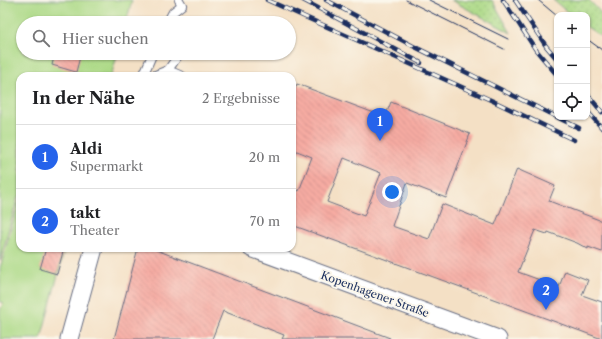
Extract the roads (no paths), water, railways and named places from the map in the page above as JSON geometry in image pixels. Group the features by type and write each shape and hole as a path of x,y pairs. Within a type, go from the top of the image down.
{"street":[{"path":"69,339 93,252"},
{"name":"Kopenhagener Straße","path":"262,252 498,339"}],"lane":[{"path":"171,16 173,12 182,5 179,0"},
{"path":"145,72 150,60"},
{"path":"163,72 168,70 175,60"},
{"path":"168,70 173,72"}],"tram line":[{"path":"406,0 504,49"},
{"path":"429,0 508,39"},
{"path":"538,0 554,13"},
{"path":"590,41 602,50"}],"railway":[{"path":"267,0 493,101 574,140"},
{"path":"303,0 421,63"},
{"path":"326,0 415,47 579,128"},
{"path":"503,0 536,50 554,71"},
{"path":"515,0 554,55"},
{"path":"590,98 602,112"},
{"path":"590,114 602,128"}],"place":[{"name":"Aldi","path":"380,141"},
{"name":"takt","path":"546,310"}]}
